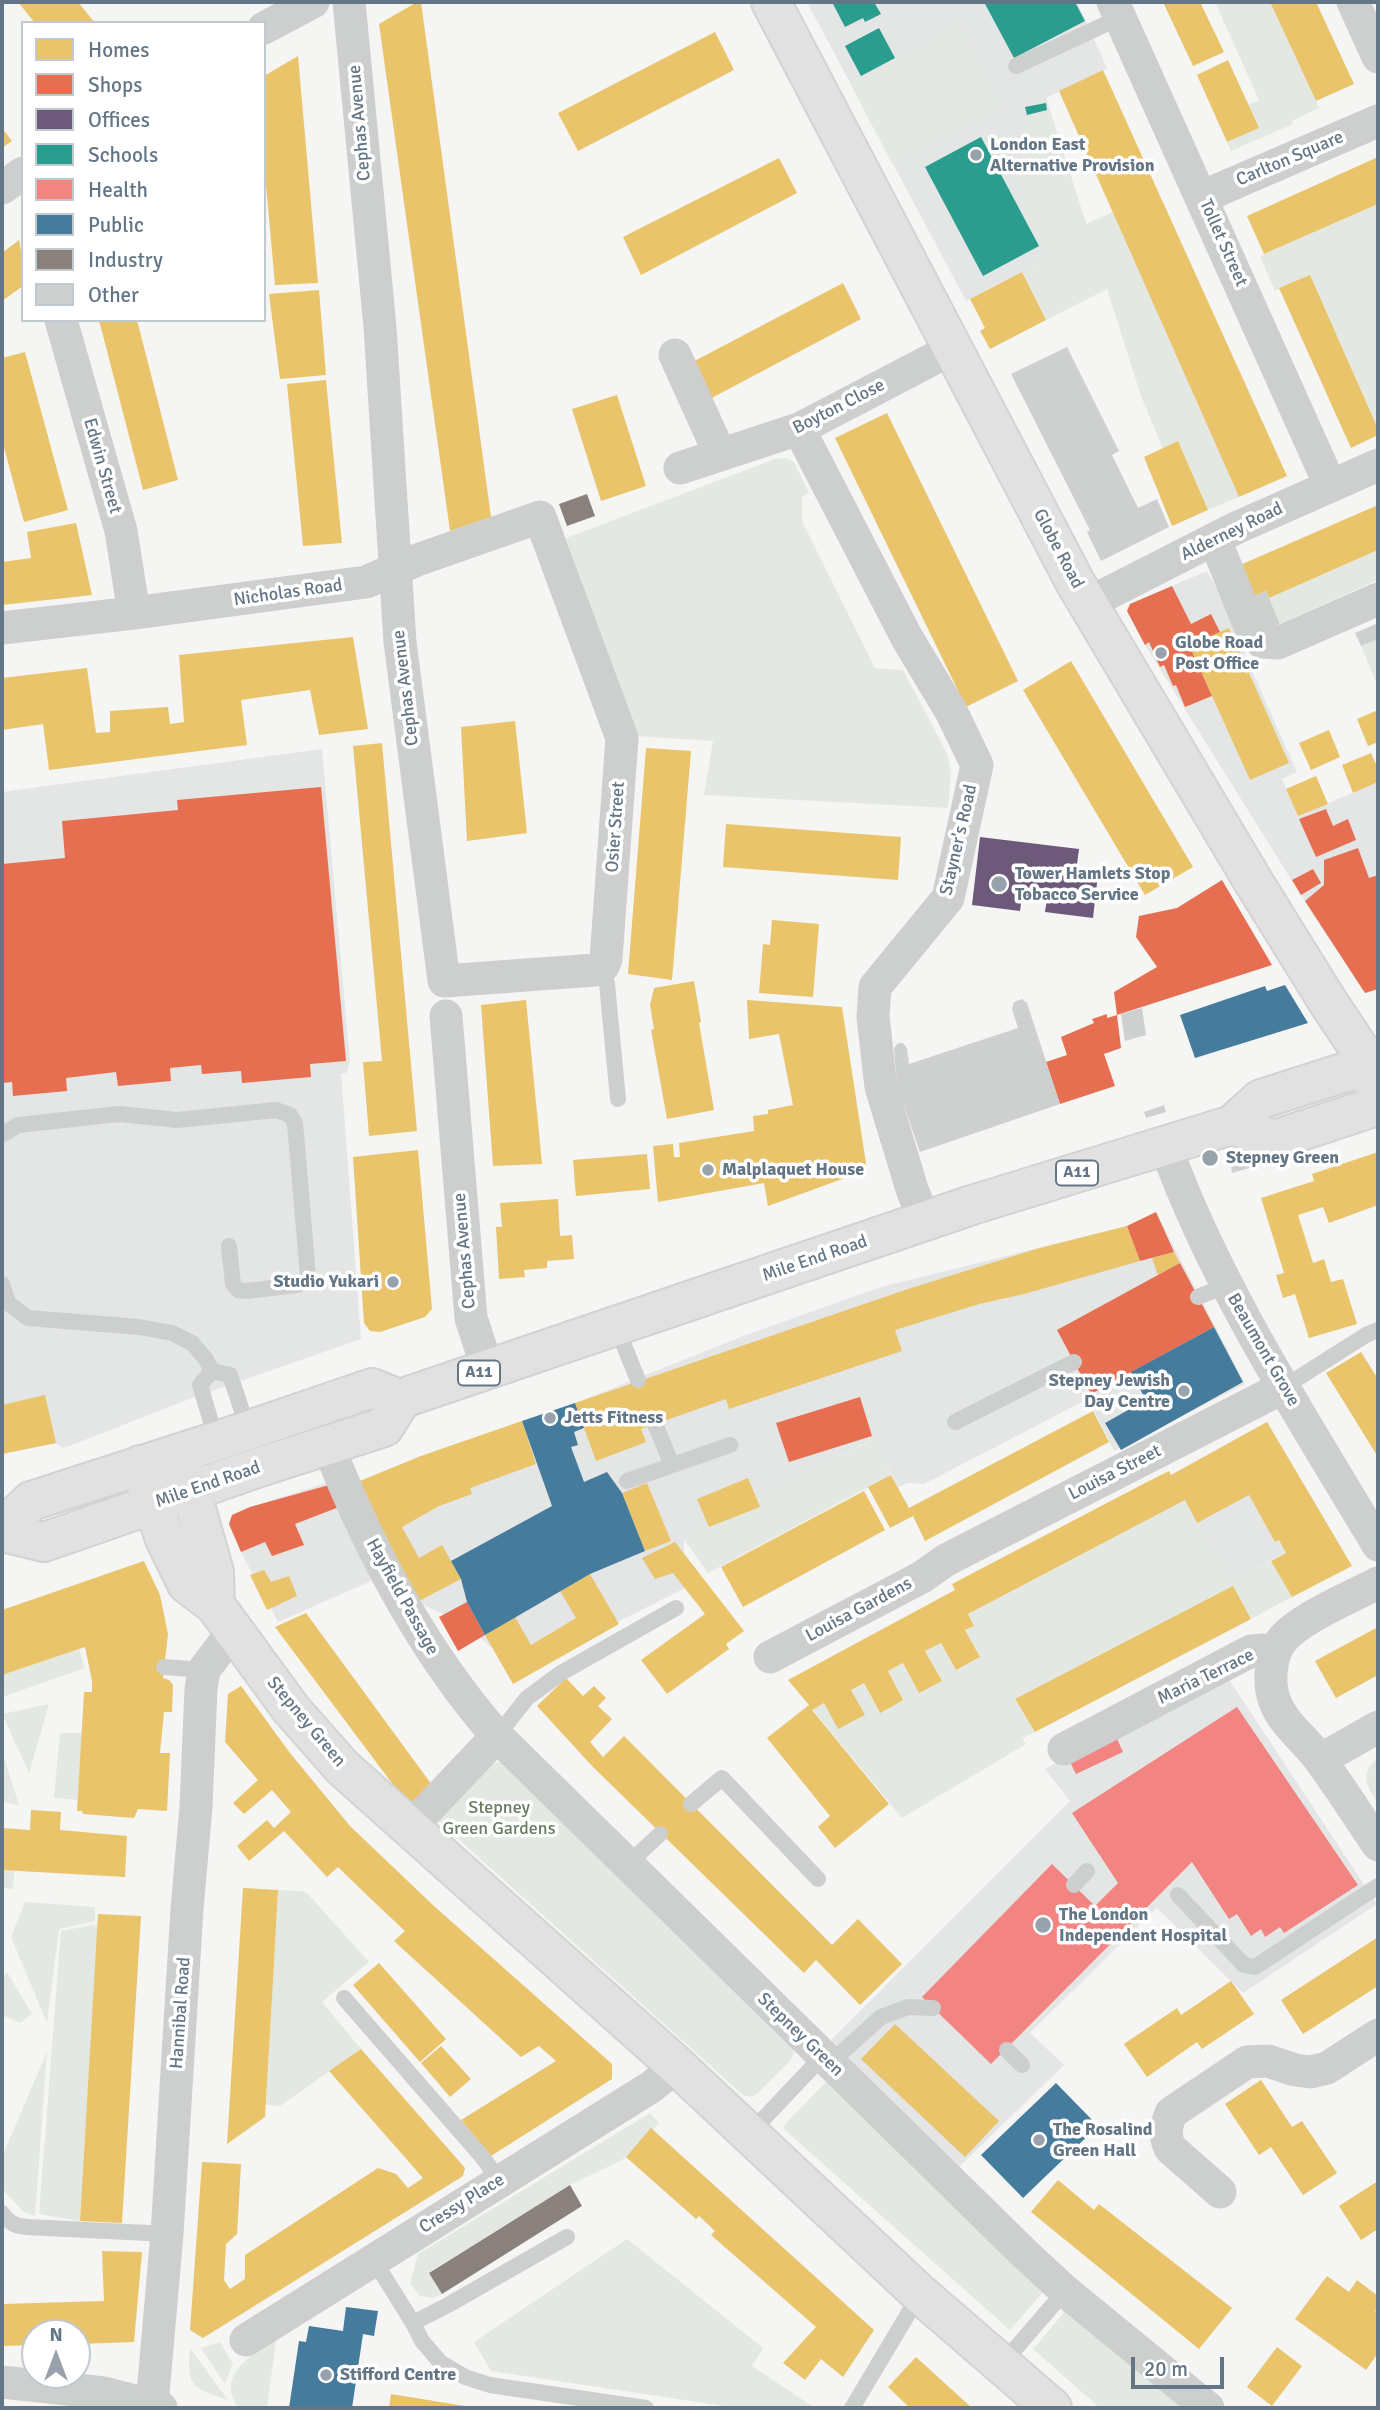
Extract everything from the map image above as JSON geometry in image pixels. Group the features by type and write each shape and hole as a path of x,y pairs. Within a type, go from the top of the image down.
{"main road":[{"name":"Globe Road","path":"771,2 1087,604 1253,881 1378,1079"},
{"name":"Mile End Road","path":"401,1400 372,1388 240,1453 191,1490 44,1542 2,1531 31,1501 176,1454 240,1453 328,1445 384,1427 401,1400 924,1222 1231,1125 1261,1099 1355,1069 1378,1079"},
{"path":"1231,1125 1274,1140 1377,1106 1378,1101"},
{"path":"176,1454 191,1490 224,1617"},
{"name":"Stepney Green","path":"140,1465 172,1556 187,1584 224,1617 291,1709 342,1767 677,2066 920,2294 1052,2408"}],"street":[{"path":"266,27 313,2"},
{"name":"Cephas Avenue","path":"349,2 380,327 400,642 444,981"},
{"path":"1353,2 1378,57"},
{"name":"Tollet Street","path":"1117,10 1330,485"},
{"name":"Carlton Square","path":"1202,197 1378,121"},
{"name":"Edwin Street","path":"62,322 121,531 134,613"},
{"name":"Boyton Close","path":"680,468 799,429 954,348"},
{"path":"675,355 720,454"},
{"name":"Stayner's Road","path":"799,429 907,638 952,713 976,765 948,898 875,987 873,1017 881,1087 924,1222"},
{"name":"Alderney Road","path":"1087,604 1236,528 1378,465"},
{"name":"Nicholas Road","path":"2,628 366,582 417,560 540,517 548,540"},
{"name":"Osier Street","path":"548,540 622,738 612,892 606,959 603,966"},
{"path":"1215,540 1251,629 1262,642 1278,643 1378,599"},
{"path":"444,981 595,970 603,966"},
{"name":"Cephas Avenue","path":"446,1016 471,1318 488,1370"},
{"name":"Beaumont Grove","path":"1165,1145 1212,1292 1283,1387 1378,1545"},
{"name":"Louisa Street","path":"946,1560 1283,1387"},
{"name":"Hayfield Passage","path":"328,1445 356,1513 419,1628 444,1670 497,1736"},
{"name":"Louisa Gardens","path":"770,1657 922,1577 946,1560"},
{"name":"Maria Terrace","path":"1064,1749 1251,1651 1275,1653 1282,1640 1298,1626 1378,1583"},
{"path":"204,1670 224,1617"},
{"path":"1275,1653 1272,1673 1274,1700 1285,1719 1320,1760 1378,1845"},
{"name":"Hannibal Road","path":"156,2407 204,1670"},
{"path":"1320,1760 1378,1727"},
{"path":"409,1829 497,1736"},
{"name":"Stepney Green","path":"497,1736 825,2061 1065,2291 1208,2408"},
{"path":"1220,2192 1170,2148 1166,2139 1166,2126 1171,2113 1247,2062 1268,2061 1311,2072 1335,2064 1378,2035"},
{"name":"Cressy Place","path":"246,2340 651,2087 677,2066"},
{"path":"2,2382 104,2393 156,2407"}],"lane":[{"path":"1016,66 1117,10"},
{"path":"603,966 618,1099"},
{"name":"Cephas Avenue","path":"444,981 446,1016"},
{"path":"2,1135 18,1125 119,1114 177,1120 276,1111 289,1115 295,1123 308,1277 298,1285 238,1290 233,1284 229,1246"},
{"path":"2,1284 8,1303 27,1318 139,1327 172,1333 191,1343 205,1357 212,1371 230,1376 240,1453"},
{"path":"616,1326 638,1380"},
{"path":"1283,1387 1378,1330"},
{"path":"955,1422 1074,1362"},
{"path":"212,1371 200,1385 240,1453"},
{"path":"655,1424 672,1465"},
{"path":"627,1481 730,1444"},
{"path":"497,1736 527,1698 561,1673 676,1608"},
{"path":"164,1667 204,1670"},
{"path":"691,1804 722,1778 818,1879"},
{"path":"627,1866 660,1834"},
{"path":"1074,1885 1087,1871"},
{"path":"1178,1895 1244,1965 1255,1967 1378,1886"},
{"path":"344,1998 500,2181"},
{"path":"750,2133 825,2061 881,2017 908,2007 933,2008"},
{"path":"1007,2050 1022,2066"},
{"path":"2,2213 7,2221 15,2226 167,2234"},
{"path":"413,2323 568,2237"},
{"path":"373,2259 422,2341 441,2363 465,2377 490,2385 646,2408"},
{"path":"1002,2364 1065,2291"},
{"path":"852,2408 920,2294"}],"shaded area":[{"name":"London East Alternative Provision","path":"807,2 1077,2 1107,68 1046,98 1090,236 966,301"},
{"path":"1207,571 1226,604 1232,626 1297,772 1282,779 1298,816 1378,782 1378,989 1365,993 1145,645 1127,611 1130,604"},
{"path":"322,749 350,1063 346,1073 341,1073 361,1339 192,1398 64,1448 55,1443 2,1454 2,792"},
{"path":"1156,1212 1245,1384 1114,1451 1088,1399 924,1484 908,1483 898,1487 873,1439 750,1509 684,1539 685,1588 520,1671 462,1623 417,1602 380,1577 278,1622 229,1524 232,1515 250,1507 329,1482 355,1483 421,1456 575,1403 746,1335 881,1287 1127,1226"},
{"path":"1267,1422 1330,1529 1230,1582 1171,1475"},
{"name":"The London Independent Hospital","path":"1224,1672 1377,1904 1243,1993 1157,1908 1030,2033 1064,2065 959,2167 831,2040 1070,1801 1045,1769"}],"green space":[{"path":"1215,2 1270,2 1319,108 1292,121 1293,124 1231,151 1227,142 1258,128 1248,105 1259,100"},
{"path":"959,26 1001,107 892,164 850,83"},
{"path":"1050,111 1086,224 1113,212 1239,497 1208,510 1178,442 1163,449 1141,396 1107,289 1046,320 1022,272 1048,258 1019,205 1025,202 1016,163 1030,155 1021,118"},
{"path":"1378,204 1378,429 1310,276 1275,291 1260,256"},
{"path":"786,458 794,462 809,493 802,497 802,521 875,668 903,670 947,753 951,772 948,808 704,795 713,741 637,736 566,538 775,459"},
{"path":"1378,550 1378,580 1280,624 1269,598"},
{"path":"1378,639 1378,687 1361,646"},
{"path":"874,1439 891,1475 708,1573 684,1539 750,1509 754,1501"},
{"path":"1185,1500 1230,1581 1271,1561 1292,1597 1251,1619 1233,1587 1015,1700 1035,1732 1022,1738 1026,1744 902,1818 812,1709 824,1703 838,1728 864,1715 851,1690 864,1683 879,1712 903,1700 888,1671 903,1663 919,1693 942,1681 925,1651 941,1643 956,1670 980,1657 965,1630 974,1626 968,1614"},
{"path":"79,1649 85,1668 2,1697 2,1675"},
{"path":"49,1704 29,1773 2,1714"},
{"path":"60,1733 82,1733 78,1800 54,1798"},
{"path":"2,1751 19,1805 2,1802"},
{"path":"1378,1758 1378,1803 1370,1791 1366,1775"},
{"name":"Stepney Green Gardens","path":"504,1763 792,2047 794,2053 791,2060 757,2094 750,2097 743,2095 437,1820 492,1764"},
{"path":"2,1870 14,1871 13,1889 2,1888"},
{"path":"278,1890 302,1891 308,1894 369,1962 322,2002 361,2049 280,2106 266,2105"},
{"path":"25,1902 95,1907 95,1921 59,1929 47,2023 11,1937"},
{"path":"98,1926 80,2221 39,2214 61,1931"},
{"path":"7,1972 32,2014 20,2023 2,2015 2,1979"},
{"path":"47,2052 35,2216 24,2212 2,2189 2,2157"},
{"path":"826,2082 1043,2292 1010,2330 785,2130 786,2123"},
{"path":"650,2113 659,2123 622,2160 570,2185 429,2272 442,2294 433,2298 420,2296 410,2283 418,2254"},
{"path":"627,2239 763,2348 752,2366 815,2408 738,2408 491,2371 474,2342"},
{"path":"1068,2308 1190,2408 1100,2408 1033,2349"},
{"path":"276,2340 267,2408 239,2408 232,2396 234,2376 248,2359"},
{"path":"220,2342 233,2364 225,2384 201,2348"},
{"path":"190,2348 228,2400 194,2384 189,2371"}],"building: Homes":[{"path":"18,2 78,2 93,21 33,21"},
{"path":"421,2 491,517 450,531 379,24"},
{"path":"1163,2 1200,2 1224,52 1193,66"},
{"path":"1270,2 1316,2 1354,84 1316,101"},
{"path":"715,32 734,70 578,151 558,113"},
{"path":"298,56 318,283 275,285 266,184 266,75"},
{"path":"1228,60 1259,128 1227,142 1197,75"},
{"path":"1103,70 1287,476 1239,497 1059,91"},
{"path":"2,128 12,141 2,148"},
{"path":"1378,157 1378,204 1264,254 1247,216"},
{"path":"779,158 797,193 641,275 623,237"},
{"path":"19,240 21,287 2,301 2,253"},
{"path":"1022,272 1046,320 990,349 980,331 985,328 970,299"},
{"path":"1310,275 1378,429 1378,435 1351,448 1279,288"},
{"path":"843,283 861,319 704,402 685,366"},
{"path":"319,290 326,375 280,379 269,294"},
{"path":"100,322 138,322 178,480 143,490"},
{"path":"25,352 68,510 24,522 2,440 2,358"},
{"path":"326,380 342,543 303,546 287,384"},
{"path":"617,395 646,486 601,501 572,409"},
{"path":"887,413 1018,681 966,707 835,438"},
{"path":"1178,441 1208,510 1172,526 1144,457"},
{"path":"1378,505 1378,550 1269,598 1266,591 1254,596 1240,565"},
{"path":"76,523 92,595 2,605 2,562 31,558 27,532"},
{"path":"1229,628 1289,763 1250,780 1189,645"},
{"path":"353,637 368,729 319,735 310,690 241,700 247,745 49,770 43,724 2,730 2,678 87,668 96,733 110,732 110,711 168,707 170,724 184,722 179,655"},
{"path":"1071,661 1193,867 1145,895 1023,690"},
{"path":"1378,710 1378,742 1368,746 1357,719"},
{"path":"515,721 527,833 467,841 461,727"},
{"path":"1329,730 1340,757 1311,770 1299,743"},
{"path":"382,743 417,1131 369,1136 363,1062 382,1061 353,746"},
{"path":"646,748 691,751 672,980 628,974"},
{"path":"1371,753 1378,769 1378,782 1353,793 1342,765"},
{"path":"1316,776 1328,804 1298,816 1286,789"},
{"path":"726,824 901,837 898,880 723,867"},
{"path":"772,920 819,924 813,997 759,993 763,944 770,945"},
{"path":"694,981 714,1110 667,1119 651,1030 654,1029 650,1005 654,988"},
{"path":"526,1000 542,1164 493,1166 481,1005"},
{"path":"747,1000 842,1007 867,1170 768,1206 764,1183 658,1202 653,1146 673,1144 674,1157 680,1157 679,1143 754,1131 753,1116 793,1105 779,1034 749,1039"},
{"path":"418,1150 432,1309 425,1317 380,1332 370,1331 364,1323 353,1157"},
{"path":"1378,1152 1378,1205 1329,1223 1323,1207 1298,1215 1313,1263 1324,1259 1331,1282 1343,1279 1357,1324 1309,1338 1295,1294 1283,1298 1276,1275 1284,1273 1261,1198 1314,1181 1312,1174"},
{"path":"647,1154 650,1189 576,1196 573,1160"},
{"path":"558,1199 560,1236 572,1235 574,1259 547,1261 547,1268 524,1270 525,1277 499,1279 496,1227 502,1227 500,1203"},
{"path":"1127,1226 1140,1261 979,1304 895,1330 902,1351 729,1409 726,1399 641,1429 646,1442 596,1461 575,1403 908,1289 1036,1249"},
{"path":"1174,1252 1180,1263 1158,1275 1152,1258"},
{"path":"1361,1352 1378,1379 1378,1457 1326,1373"},
{"path":"45,1395 56,1443 2,1454 2,1405"},
{"path":"1093,1411 1109,1442 925,1541 913,1516 890,1528 868,1487 891,1475 909,1508"},
{"path":"522,1421 536,1464 470,1488 472,1494 439,1506 402,1527 419,1558 442,1545 461,1579 417,1602 355,1483 421,1456"},
{"path":"1267,1422 1352,1566 1292,1597 1271,1561 1286,1553 1279,1540 1275,1542 1249,1495 1197,1523 1185,1500 968,1614 974,1626 965,1630 980,1657 956,1670 941,1643 925,1651 942,1681 919,1693 903,1663 888,1671 903,1700 880,1713 864,1683 851,1690 865,1715 838,1729 824,1703 812,1710 889,1804 835,1848 818,1827 830,1816 767,1738 809,1705 788,1680 955,1590 952,1584 1169,1471 1171,1475"},
{"path":"748,1478 760,1507 709,1527 697,1499"},
{"path":"647,1483 671,1541 645,1551 622,1493"},
{"path":"864,1491 885,1530 743,1607 721,1567"},
{"path":"675,1542 744,1631 726,1644 729,1649 667,1694 641,1660 705,1614 673,1573 655,1579 642,1558"},
{"path":"144,1561 160,1595 168,1634 163,1678 173,1685 172,1712 164,1712 160,1753 170,1753 167,1811 138,1809 134,1818 83,1814 82,1811 77,1811 84,1692 92,1692 85,1647 2,1675 2,1610"},
{"path":"264,1570 271,1582 289,1576 297,1596 267,1610 250,1575"},
{"path":"590,1574 619,1624 513,1684 485,1635 515,1617 531,1645 576,1618 560,1591"},
{"path":"1233,1586 1251,1619 1035,1732 1015,1699"},
{"path":"306,1613 432,1785 409,1806 275,1627"},
{"path":"1378,1627 1378,1675 1336,1698 1315,1661"},
{"path":"566,1678 583,1696 594,1686 606,1698 598,1706 612,1719 590,1742 603,1757 624,1736 832,1945 858,1919 902,1964 860,2005 816,1960 804,1973 593,1767 537,1706"},
{"path":"241,1686 290,1753 350,1826 434,1906 612,2064 612,2079 491,2156 461,2120 556,2061 539,2046 521,2057 394,1941 405,1931 338,1867 327,1877 284,1831 249,1861 237,1846 267,1820 274,1828 291,1812 272,1790 244,1814 233,1803 258,1780 225,1742 228,1694"},
{"path":"31,1810 61,1812 60,1830 127,1836 125,1877 2,1870 2,1828 30,1830"},
{"path":"243,1888 278,1890 265,2117 227,2144"},
{"path":"98,1914 141,1916 122,2223 80,2221"},
{"path":"1378,1937 1378,1986 1303,2034 1281,2000"},
{"path":"379,1963 446,2039 420,2062 353,1985"},
{"path":"1231,1981 1254,2014 1202,2049 1197,2042 1147,2077 1124,2044 1177,2008 1181,2015"},
{"path":"895,2024 999,2121 965,2157 861,2059"},
{"path":"441,2046 471,2079 450,2097 421,2063"},
{"path":"361,2049 465,2168 463,2176 203,2338 190,2330 202,2162 241,2164 237,2234 226,2244 224,2280 230,2289 245,2279 245,2255 378,2168 396,2174 408,2188 423,2178 329,2071"},
{"path":"1261,2080 1292,2127 1302,2121 1337,2173 1303,2195 1271,2147 1259,2155 1225,2104"},
{"path":"651,2128 874,2330 843,2377 821,2359 805,2380 783,2363 816,2327 711,2235 715,2231 699,2216 696,2219 626,2157"},
{"path":"1058,2180 1094,2210 1099,2204 1232,2308 1199,2349 1031,2212"},
{"path":"1378,2181 1378,2229 1361,2240 1339,2206"},
{"path":"102,2251 142,2252 134,2342 91,2344 91,2319 21,2319 21,2345 2,2346 2,2304 104,2301"},
{"path":"1327,2276 1349,2292 1357,2280 1378,2296 1378,2307 1375,2311 1378,2313 1378,2353 1366,2370 1295,2319"},
{"path":"1277,2347 1302,2366 1272,2406 1247,2387"},
{"path":"916,2357 972,2408 910,2408 888,2387"},
{"path":"391,2394 471,2407 389,2408"}],"building: Shops":[{"path":"1172,586 1191,624 1211,614 1220,632 1189,645 1212,696 1185,707 1164,665 1160,667 1149,642 1145,645 1127,611 1130,604"},
{"path":"321,787 346,1061 310,1064 311,1077 242,1083 241,1071 202,1074 201,1065 170,1068 171,1081 118,1086 116,1072 66,1078 67,1091 13,1096 12,1082 2,1083 2,864 65,858 62,821 178,810 177,800"},
{"path":"1326,809 1333,826 1348,819 1356,840 1316,857 1299,819"},
{"path":"1358,848 1369,878 1378,875 1378,989 1365,993 1305,901 1324,885 1324,860"},
{"path":"1313,869 1321,883 1301,895 1292,880"},
{"path":"1222,880 1272,965 1117,1015 1114,992 1157,967 1136,937 1139,916 1177,908"},
{"path":"1107,1014 1107,1018 1117,1015 1121,1048 1104,1054 1115,1086 1060,1104 1046,1062 1067,1055 1061,1037 1094,1023 1092,1019"},
{"path":"1156,1212 1174,1252 1140,1261 1127,1226"},
{"path":"1180,1263 1214,1327 1091,1394 1057,1330"},
{"path":"860,1397 872,1436 789,1462 776,1423"},
{"path":"329,1485 339,1507 295,1524 304,1545 272,1556 265,1542 241,1552 229,1524 232,1515 250,1507"},
{"path":"467,1602 485,1635 458,1651 439,1617"}],"building: Offices":[{"path":"980,837 1079,849 1076,872 1098,874 1093,918 1045,912 1047,899 1022,896 1020,911 972,905"}],"building: Schools":[{"path":"832,2 874,2 881,14 865,22 863,18 845,27"},
{"path":"984,2 1075,2 1085,21 1014,58"},
{"path":"879,28 895,58 861,76 845,46"},
{"path":"1046,103 1047,110 1027,115 1025,107"},
{"path":"981,137 1039,246 983,276 925,167"}],"building: Health":[{"path":"1237,1707 1358,1885 1284,1933 1280,1927 1265,1937 1261,1929 1251,1936 1237,1914 1229,1919 1192,1862 991,2064 922,1997 1052,1864 1095,1906 1118,1883 1072,1813"},
{"path":"1113,1730 1123,1752 1076,1774 1067,1756"}],"building: Public":[{"path":"1285,985 1308,1023 1195,1058 1180,1015 1265,986 1267,991"},
{"name":"Stepney Jewish Day Centre","path":"1214,1327 1243,1382 1121,1450 1105,1423 1146,1400 1131,1372"},
{"path":"575,1403 584,1428 574,1432 578,1445 571,1447 584,1482 607,1472 622,1493 645,1551 590,1574 485,1635 467,1602 461,1579 451,1561 552,1506 522,1421"},
{"name":"The Rosalind Green Hall","path":"1056,2083 1098,2126 1023,2198 981,2155"},
{"name":"Stifford Centre","path":"346,2307 378,2311 374,2336 363,2334 352,2408 289,2408 299,2341 306,2342 309,2326 343,2331"}],"building: Industry":[{"path":"587,494 595,516 567,526 559,504"},
{"path":"570,2185 582,2206 442,2294 429,2273"}],"building: Other":[{"path":"1067,347 1119,451 1112,455 1138,508 1157,499 1169,527 1101,561 1087,532 1090,530 1011,374"},
{"path":"1266,591 1280,624 1268,629 1254,596"},
{"path":"1378,623 1378,639 1361,646 1355,633"},
{"path":"1022,999 1027,1003 1060,1104 920,1152 897,1086 894,1048 898,1043 903,1043 907,1048 909,1064 1018,1028 1012,1009 1014,1002"},
{"path":"1142,1008 1146,1035 1125,1041 1121,1014"},
{"path":"1164,1105 1166,1112 1146,1118 1144,1112"},
{"path":"1251,1161 1253,1167 1232,1173 1231,1167"}],"place":[{"name":"London East Alternative Provision","path":"976,155"},
{"name":"Globe Road Post Office","path":"1161,653"},
{"name":"Tower Hamlets Stop Tobacco Service","path":"999,884"},
{"name":"Stepney Green","path":"1210,1158"},
{"name":"Malplaquet House","path":"708,1170"},
{"name":"Studio Yukari","path":"393,1282"},
{"name":"Stepney Jewish Day Centre","path":"1184,1391"},
{"name":"Jetts Fitness","path":"550,1418"},
{"name":"The London Independent Hospital","path":"1043,1925"},
{"name":"The Rosalind Green Hall","path":"1039,2140"},
{"name":"Stifford Centre","path":"326,2375"}]}
